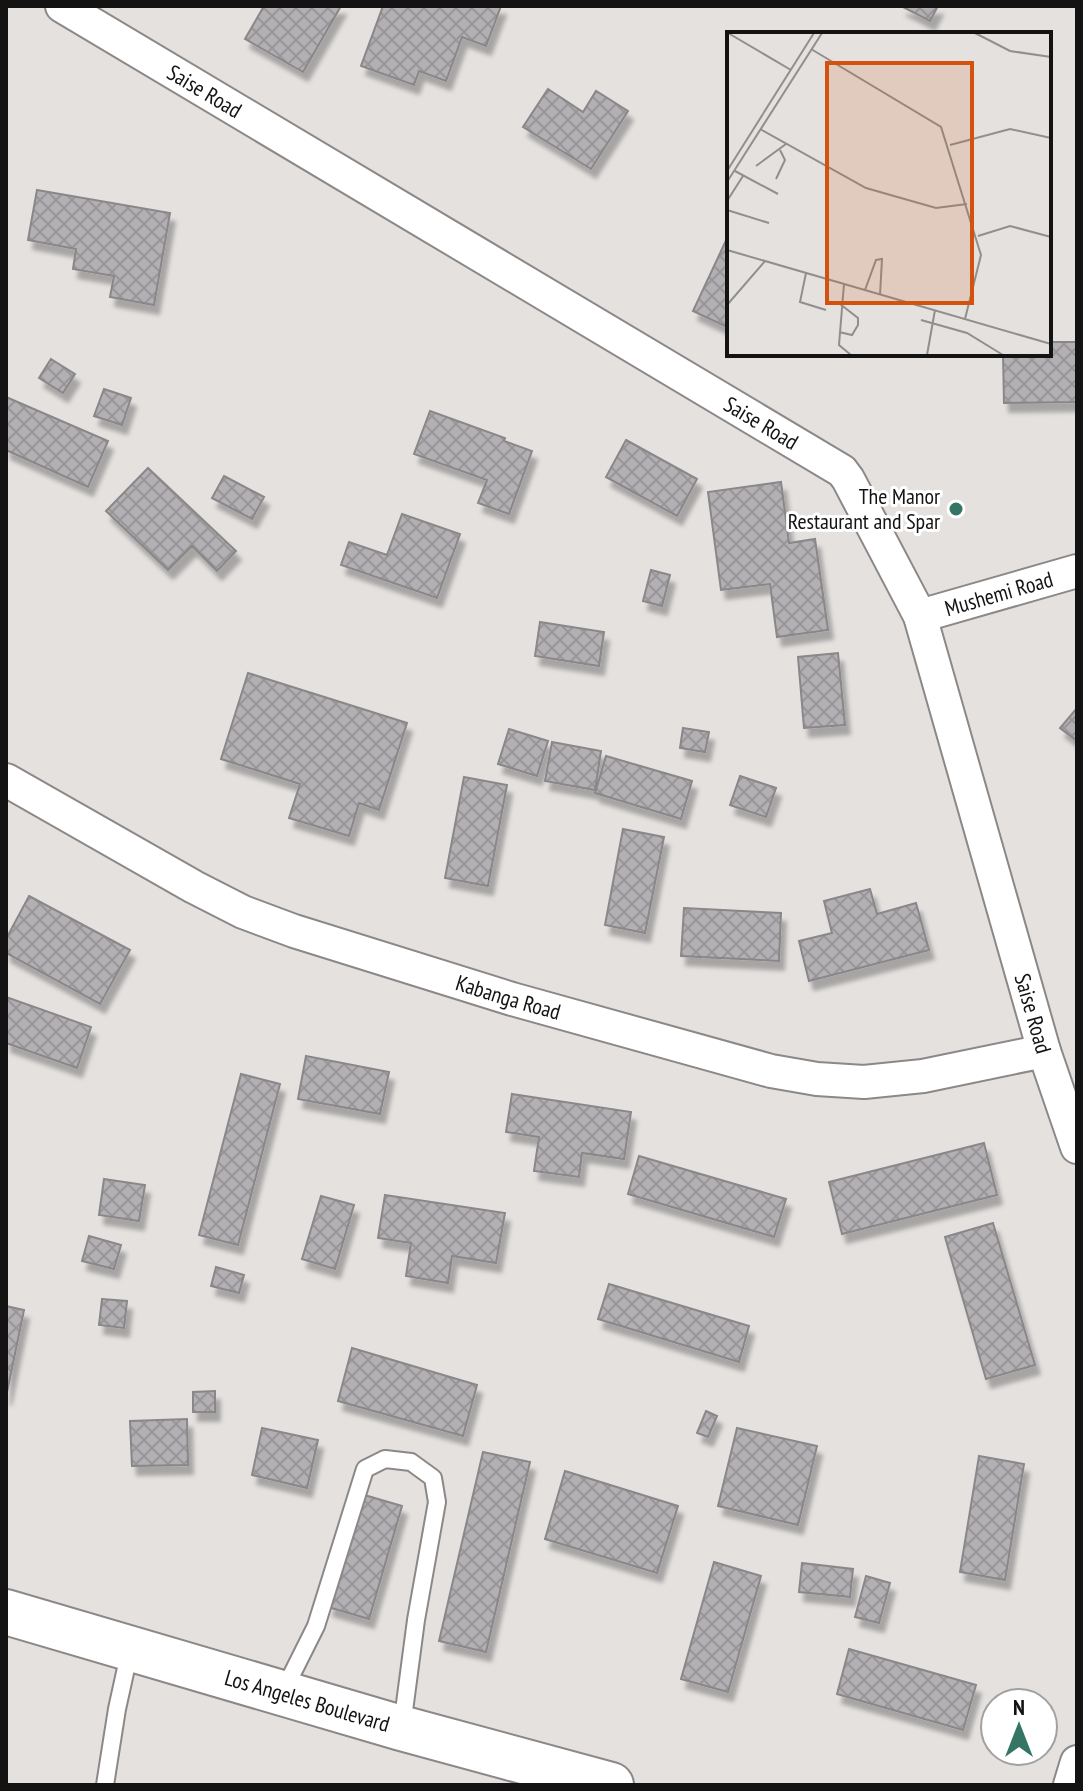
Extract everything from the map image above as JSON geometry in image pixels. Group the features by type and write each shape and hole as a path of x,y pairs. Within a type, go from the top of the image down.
{"main road":[{"name":"Los Angeles Boulevard","path":"6,1612 401,1728 611,1785"}],"street":[{"name":"Saise Road","path":"62,6 838,468 848,479 920,616 1044,1051 1077,1147"},
{"name":"Mushemi Road","path":"920,616 1077,571"},
{"name":"Kabanga Road","path":"6,780 194,887 256,917 497,994 771,1071 817,1079 864,1082 923,1076 1044,1051"},
{"path":"1070,1785 1077,1762"}],"lane":[{"path":"283,1693 316,1626 365,1469 385,1459 411,1462 433,1478 437,1502 401,1728"},
{"path":"105,1785 130,1648"}],"building":[{"path":"264,6 341,6 303,72 245,39"},
{"path":"383,6 501,6 486,46 462,37 446,81 419,71 414,85 361,66"},
{"path":"901,6 938,6 930,21"},
{"path":"548,89 583,112 596,91 628,111 591,169 523,127"},
{"path":"37,190 170,213 154,305 110,297 114,276 73,269 76,249 28,240"},
{"path":"727,238 727,327 693,311"},
{"path":"1051,342 1077,342 1077,402 1004,403 1003,356 1051,356"},
{"path":"51,359 75,374 63,393 39,378"},
{"path":"104,389 131,398 122,425 94,416"},
{"path":"6,397 108,441 88,487 6,450"},
{"path":"430,411 532,451 509,514 478,503 487,480 414,454"},
{"path":"626,440 697,479 677,516 606,477"},
{"path":"148,468 236,551 217,571 192,546 168,570 106,511"},
{"path":"224,476 264,497 252,519 212,498"},
{"path":"781,482 789,543 815,539 828,630 777,637 770,584 721,590 708,492"},
{"path":"402,514 460,534 437,598 341,565 349,542 387,555"},
{"path":"651,570 670,575 662,606 643,601"},
{"path":"540,622 604,632 599,666 535,656"},
{"path":"838,653 845,725 804,728 798,657"},
{"path":"248,673 407,723 379,810 359,803 349,836 289,818 300,784 221,759"},
{"path":"1077,708 1077,741 1060,728"},
{"path":"683,728 709,732 705,752 680,748"},
{"path":"509,729 548,741 537,776 498,764"},
{"path":"552,742 601,751 595,790 545,781"},
{"path":"606,756 692,781 681,819 595,793"},
{"path":"740,776 776,788 766,817 730,805"},
{"path":"464,777 507,785 488,886 445,878"},
{"path":"623,829 664,837 645,933 605,925"},
{"path":"870,889 877,914 916,903 929,950 809,981 799,941 832,933 824,901"},
{"path":"29,896 130,950 100,1004 6,953 6,939"},
{"path":"684,908 781,913 779,961 681,956"},
{"path":"6,997 91,1027 77,1068 6,1043"},
{"path":"306,1056 389,1072 380,1114 298,1099"},
{"path":"241,1074 280,1084 238,1245 199,1235"},
{"path":"512,1094 631,1112 624,1159 582,1153 579,1177 534,1171 539,1137 506,1132"},
{"path":"984,1143 997,1195 842,1234 829,1182"},
{"path":"639,1156 786,1199 774,1237 628,1194"},
{"path":"104,1179 145,1185 139,1221 99,1215"},
{"path":"385,1195 505,1213 496,1263 452,1256 448,1283 406,1276 411,1243 378,1238"},
{"path":"321,1196 354,1205 335,1269 302,1259"},
{"path":"993,1223 1035,1365 986,1379 945,1237"},
{"path":"89,1236 121,1245 114,1269 82,1261"},
{"path":"216,1267 244,1275 239,1293 211,1286"},
{"path":"609,1284 749,1326 739,1362 598,1319"},
{"path":"102,1299 127,1301 124,1328 99,1325"},
{"path":"6,1306 24,1310 6,1397"},
{"path":"352,1348 477,1385 463,1436 338,1401"},
{"path":"215,1391 215,1412 193,1412 193,1392"},
{"path":"706,1411 717,1416 708,1437 697,1433"},
{"path":"187,1419 188,1465 132,1466 130,1421"},
{"path":"262,1428 318,1440 307,1488 252,1475"},
{"path":"737,1428 817,1446 798,1525 718,1506"},
{"path":"483,1452 530,1462 486,1652 439,1641"},
{"path":"979,1456 1024,1464 1005,1580 960,1572"},
{"path":"565,1471 678,1506 657,1573 545,1539"},
{"path":"361,1494 402,1506 369,1619 328,1607"},
{"path":"714,1562 761,1576 728,1692 681,1679"},
{"path":"802,1563 853,1569 850,1597 799,1592"},
{"path":"866,1576 890,1583 879,1623 855,1617"},
{"path":"849,1649 976,1685 963,1730 837,1694"}],"place":[{"name":"The Manor Restaurant and Spar","path":"956,509"}]}
